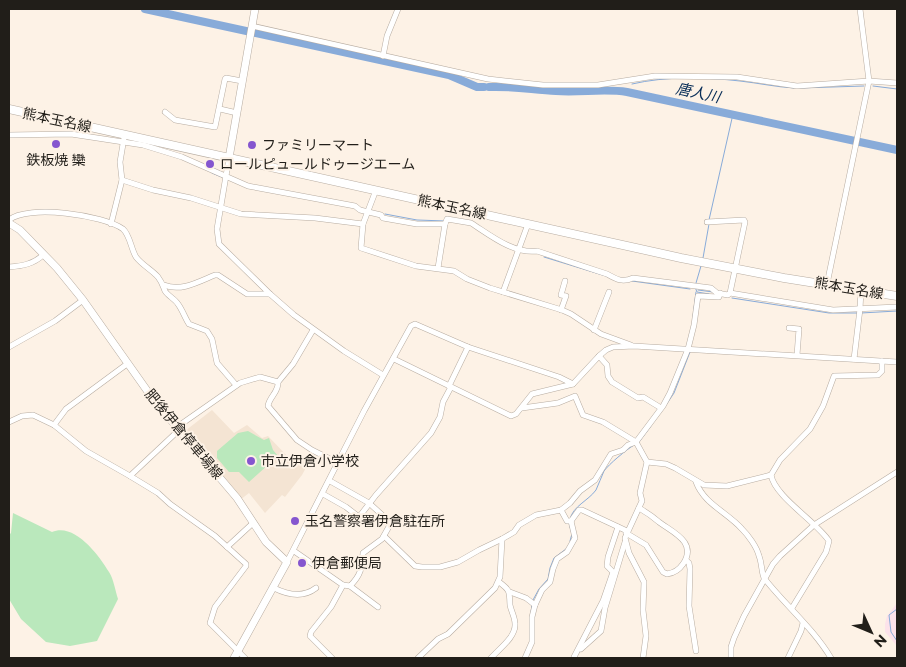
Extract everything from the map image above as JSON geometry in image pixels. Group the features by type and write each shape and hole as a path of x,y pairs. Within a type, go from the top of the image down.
{"main road":[{"path":"229,158 255,9"},
{"name":"熊本玉名線","path":"9,109 124,141 229,158 735,269 897,296"},
{"name":"肥後伊倉停車場線","path":"9,222 20,230 57,268 153,399 237,498 266,542 287,562"},
{"path":"236,655 287,562"}],"street":[{"path":"383,56 387,36 398,9"},
{"path":"827,284 869,81 860,9"},
{"path":"251,30 488,79 544,85 598,86 655,76 737,77 797,86 869,81 897,84"},
{"path":"165,112 175,120 215,127 225,79 242,81"},
{"path":"220,109 237,113"},
{"path":"9,135 71,134 124,141 182,157 226,179 248,186 355,206 360,210 381,215 383,218 417,224 446,222 447,219 471,223 497,240 607,274 613,279 627,281 632,278 688,286 696,285 728,295 730,293 833,310 897,307"},
{"path":"111,224 122,180 120,162 124,141"},
{"path":"229,158 217,228 220,244 270,294 313,330 383,375"},
{"path":"122,180 153,190 191,198 221,209 253,215 315,218 363,224"},
{"path":"376,190 363,224 361,248 416,266 454,271 467,279 571,314 594,330 634,346"},
{"path":"9,222 15,216 53,212 85,216 111,224 126,232 137,258 158,276 165,290 178,304 189,324 205,330 212,339 217,363 236,385"},
{"path":"471,223 472,212"},
{"path":"708,222 744,220 746,222 730,293"},
{"path":"438,268 446,222"},
{"path":"503,292 528,224"},
{"path":"9,267 24,266 39,259 43,254"},
{"path":"164,285 172,288 186,286 218,275 247,294 270,294"},
{"path":"561,310 566,296 562,295 565,281"},
{"path":"854,359 861,290"},
{"path":"594,330 609,292"},
{"path":"384,536 415,566 422,568 440,567 458,562 502,539 514,532 519,525 536,515 561,510 580,491 595,480 611,454 623,450 628,445 636,442 661,408 670,393 688,349 698,296 719,296 720,293"},
{"path":"10,345 55,321 82,300"},
{"path":"287,562 383,375 394,359 411,326 415,324 468,347 573,384"},
{"path":"789,328 799,329 797,355"},
{"path":"313,330 293,364 278,382 279,386 268,403 269,409 297,440 338,463"},
{"path":"394,359 511,416 522,408 532,394 573,384 599,356 613,347 634,346 897,362"},
{"path":"323,494 359,517 410,455 426,440 440,417 443,402 468,347"},
{"path":"599,356 607,364 608,376 612,382 638,398 643,397 661,408"},
{"path":"647,462 666,464 704,485 726,486 772,475 780,460 810,429 823,406 834,376 878,375 882,371 882,361"},
{"path":"54,425 66,409 128,364"},
{"path":"130,476 178,428 236,385 260,377 278,382"},
{"path":"522,408 558,403 575,396 583,415 603,422 636,442 647,462 640,493 642,501 626,532 628,553 644,582 643,610 646,636 643,658"},
{"path":"9,422 22,416 33,415 54,425 86,451 158,493 227,546 246,564 216,607 210,623 236,655 245,658"},
{"path":"731,658 731,647 744,616 764,578 780,556 814,525 897,472"},
{"path":"772,475 776,485 789,502 827,538 829,544 792,608"},
{"path":"330,481 369,503 391,523 384,536 363,554 360,575 350,586"},
{"path":"696,482 699,489 713,505 744,530 760,556 761,571 764,578 792,608 803,623 816,635 831,658"},
{"path":"569,521 579,510 582,510 618,527 646,545 663,572 667,574 677,571 686,560 687,549 680,535 639,508"},
{"path":"525,658 532,642 533,604 550,582 552,569 557,559 567,552 574,538 569,521 561,510"},
{"path":"227,546 253,523"},
{"path":"573,657 603,601 613,572 607,566 608,557 618,527"},
{"path":"418,658 438,639 448,634 484,600 499,582 502,539"},
{"path":"573,657 601,631 626,542"},
{"path":"294,551 344,585 350,586 378,607"},
{"path":"686,560 689,563 689,606 696,651"},
{"path":"499,582 510,592 526,598 533,604"},
{"path":"332,658 310,636 344,585"},
{"path":"274,588 286,594 302,594 316,588"},
{"path":"491,658 514,630 515,624 510,606 510,592"},
{"path":"788,658 803,623"}],"shaded area":[{"name":"市立伊倉小学校","path":"212,410 234,433 247,425 262,438 268,436 290,459 296,462 301,458 308,464 285,497 282,495 265,513 249,493 240,500 185,431"},
{"path":"897,603 897,646 885,632 885,624 887,616"}],"green space":[{"path":"248,431 264,440 269,438 273,450 278,456 249,482 239,472 229,472 217,458 217,451 238,433"},
{"path":"13,513 52,532 60,530 77,536 92,549 105,565 112,578 118,599 97,641 70,646 46,642 21,619 9,599 9,535 11,533"}],"waterway":[{"name":"唐人川","path":"145,9 449,75 477,87 484,87"},
{"path":"632,84 672,78 699,78 794,88"},
{"path":"800,88 864,86"},
{"path":"873,86 897,89"},
{"name":"唐人川","path":"489,87 627,92 897,150"},
{"path":"709,220 733,114"},
{"path":"212,173 224,178"},
{"path":"385,214 417,220 445,221"},
{"path":"703,258 709,224"},
{"path":"544,257 606,276"},
{"path":"696,283 701,266"},
{"path":"632,281 690,289"},
{"path":"695,287 697,292 709,294"},
{"path":"698,290 713,292"},
{"path":"693,317 696,292"},
{"path":"732,298 829,313 857,313"},
{"path":"861,313 897,311"},
{"path":"666,405 674,393 690,352"},
{"path":"639,442 651,426"},
{"path":"570,519 577,507 596,490 606,468 634,445"},
{"path":"569,523 572,534 570,541"},
{"path":"533,600 539,589 548,579 554,558 566,549"},
{"path":"530,622 532,604"},
{"path":"897,609 889,615 891,632 897,641"}],"place":[{"name":"鉄板焼 欒","path":"56,144"},
{"name":"ファミリーマート","path":"252,145"},
{"name":"ロールピュールドゥージエーム","path":"210,164"},
{"name":"市立伊倉小学校","path":"251,461"},
{"name":"玉名警察署伊倉駐在所","path":"295,521"},
{"name":"伊倉郵便局","path":"302,563"}]}
